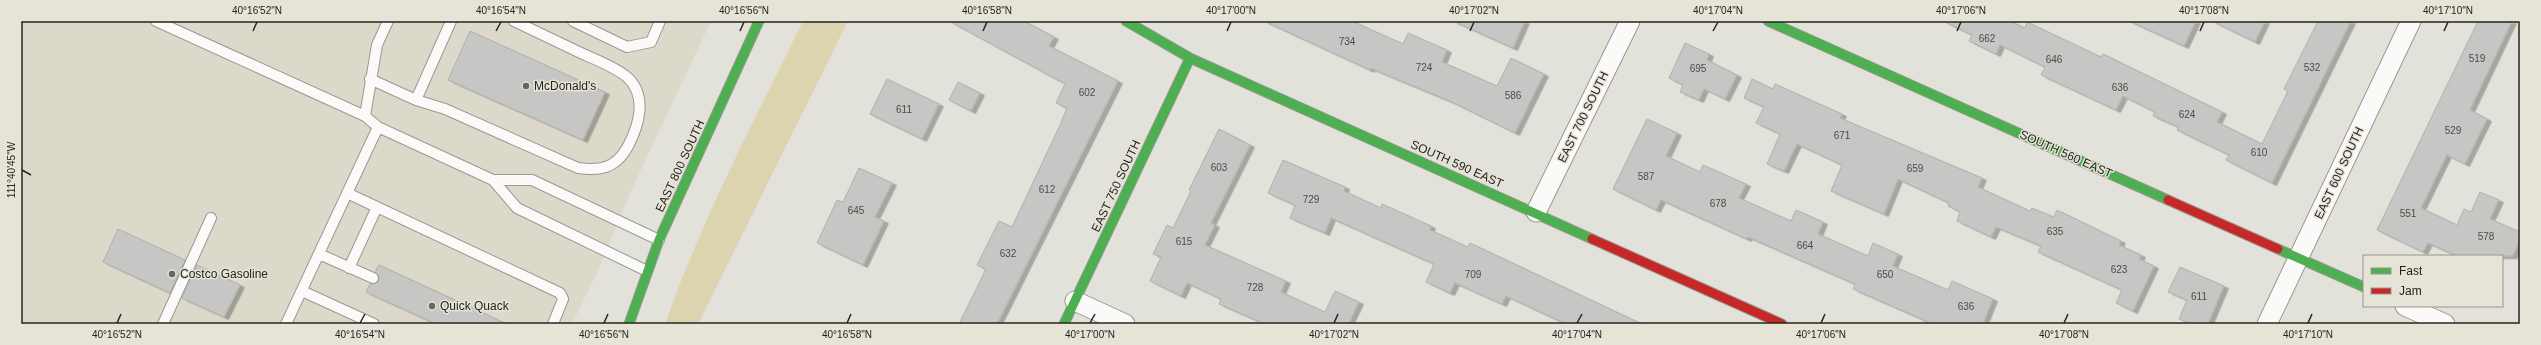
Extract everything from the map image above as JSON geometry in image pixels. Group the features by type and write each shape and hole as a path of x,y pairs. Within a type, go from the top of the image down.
{"street":[{"name":"EAST 800 SOUTH","path":"629,324 659,240 759,21"},
{"name":"SOUTH 590 EAST","path":"1126,21 1190,58 1536,212 1782,324"},
{"name":"EAST 700 SOUTH","path":"1536,212 1630,21"},
{"name":"SOUTH 560 EAST","path":"1768,21 2363,288"},
{"name":"EAST 600 SOUTH","path":"2267,324 2411,21"},
{"name":"EAST 750 SOUTH","path":"1064,324 1190,58"},
{"path":"1075,301 1125,324"},
{"path":"2407,307 2445,324"}],"lane":[{"path":"156,21 365,116 378,127 493,180 517,208 647,271"},
{"path":"365,116 370,79 377,45 388,21"},
{"path":"416,100 451,21"},
{"path":"370,79 416,100 445,109 578,168 597,170 612,164 624,153 634,134 640,115 638,96 627,77 601,62 514,21"},
{"path":"573,21 627,47 651,42 660,21"},
{"path":"286,324 378,127"},
{"path":"493,180 532,180 659,240"},
{"path":"347,194 560,293 563,299 553,324"},
{"path":"350,268 377,207"},
{"path":"163,324 211,218"},
{"path":"319,254 372,278"},
{"path":"302,291 374,324"}],"shaded area":[{"path":"21,21 711,21 631,191 596,275 572,324 21,324"},
{"path":"803,21 848,21 698,324 665,324 695,246 712,208"}],"building":[{"path":"949,21 1024,21 1054,37 1049,46 1118,81 997,324 959,324 986,269 977,265 999,221 1012,227 1060,125 1067,108 1056,103 1065,84"},
{"path":"1264,21 1352,21 1403,44 1408,33 1447,50 1442,62 1497,86 1511,58 1544,74 1515,133 1452,102 1370,68 1370,70"},
{"path":"1453,21 1525,21 1513,48"},
{"path":"1943,21 2010,21 2025,28 2027,22 2101,57 2103,54 2222,112 2217,122 2262,144 2288,91 2284,89 2318,21 2351,21 2272,183 2226,160 2229,155 2177,130 2179,127 2153,116 2155,112 2123,96 2116,110 2041,75 2045,67 2000,45 1996,54 1969,41 1972,35"},
{"path":"2129,21 2196,21 2184,46"},
{"path":"2212,21 2265,21 2255,42"},
{"path":"2478,21 2512,21 2470,110 2487,119 2465,164 2447,155 2421,208 2457,225 2464,209 2471,212 2480,192 2499,200 2490,219 2520,232 2520,240 2513,256 2455,255 2428,243 2423,252 2377,230"},
{"name":"McDonald's","path":"470,31 605,92 583,140 448,80"},
{"path":"1685,43 1709,54 1707,60 1737,75 1725,99 1704,89 1699,100 1680,92 1683,85 1669,78"},
{"path":"887,79 939,104 922,139 870,114"},
{"path":"1752,79 1773,89 1775,84 1842,114 1840,118 1982,178 1978,187 2030,211 2032,208 2054,217 2057,210 2121,241 2119,245 2141,255 2139,259 2154,266 2133,311 2116,303 2122,290 2038,252 2041,246 1996,227 1991,237 1957,221 1960,212 1948,206 1949,203 1898,179 1884,214 1831,191 1842,165 1797,144 1784,171 1767,164 1780,134 1756,123 1764,107 1744,98"},
{"path":"958,82 980,93 971,111 949,100"},
{"path":"1647,119 1677,133 1666,156 1700,172 1703,165 1746,184 1739,198 1791,221 1796,210 1823,222 1818,234 1868,256 1873,243 1898,254 1893,266 1948,290 1952,281 1993,299 1983,324 1933,324 1853,289 1855,284 1748,237 1747,239 1661,200 1656,210 1613,189"},
{"path":"1219,129 1250,145 1211,223 1215,225 1205,245 1286,281 1281,292 1325,312 1335,291 1359,302 1349,323 1352,324 1265,324 1219,304 1221,299 1187,283 1181,296 1150,281 1161,257 1153,254 1167,225 1173,228 1191,191 1189,190"},
{"path":"1283,160 1345,187 1344,191 1381,208 1382,204 1431,226 1430,230 1468,247 1470,243 1642,324 1566,324 1506,296 1502,304 1455,283 1450,293 1426,282 1434,264 1331,218 1325,233 1290,218 1295,205 1268,193"},
{"path":"859,168 892,183 875,217 884,221 863,265 817,243 837,200 843,202"},
{"path":"118,229 185,260 170,293 103,262"},
{"path":"197,265 240,285 224,317 182,298"},
{"name":"Quick Quack","path":"379,265 507,324 436,324 366,292 370,284 374,284 379,281 379,277 375,272"},
{"path":"2180,267 2224,286 2208,324 2191,324 2179,319 2187,300 2168,292"}],"traffic: fast":[{"path":"629,324 659,240 759,21"},
{"path":"1126,21 1190,58 1592,239"},
{"path":"1768,21 2168,200"},
{"path":"1064,324 1190,58"},
{"path":"2278,249 2363,287"}],"traffic: jam":[{"path":"2168,200 2278,249"},
{"path":"1592,239 1782,324"}],"place":[{"name":"McDonald's","path":"526,86"},
{"name":"Costco Gasoline","path":"172,274"},
{"name":"Quick Quack","path":"432,306"}]}
